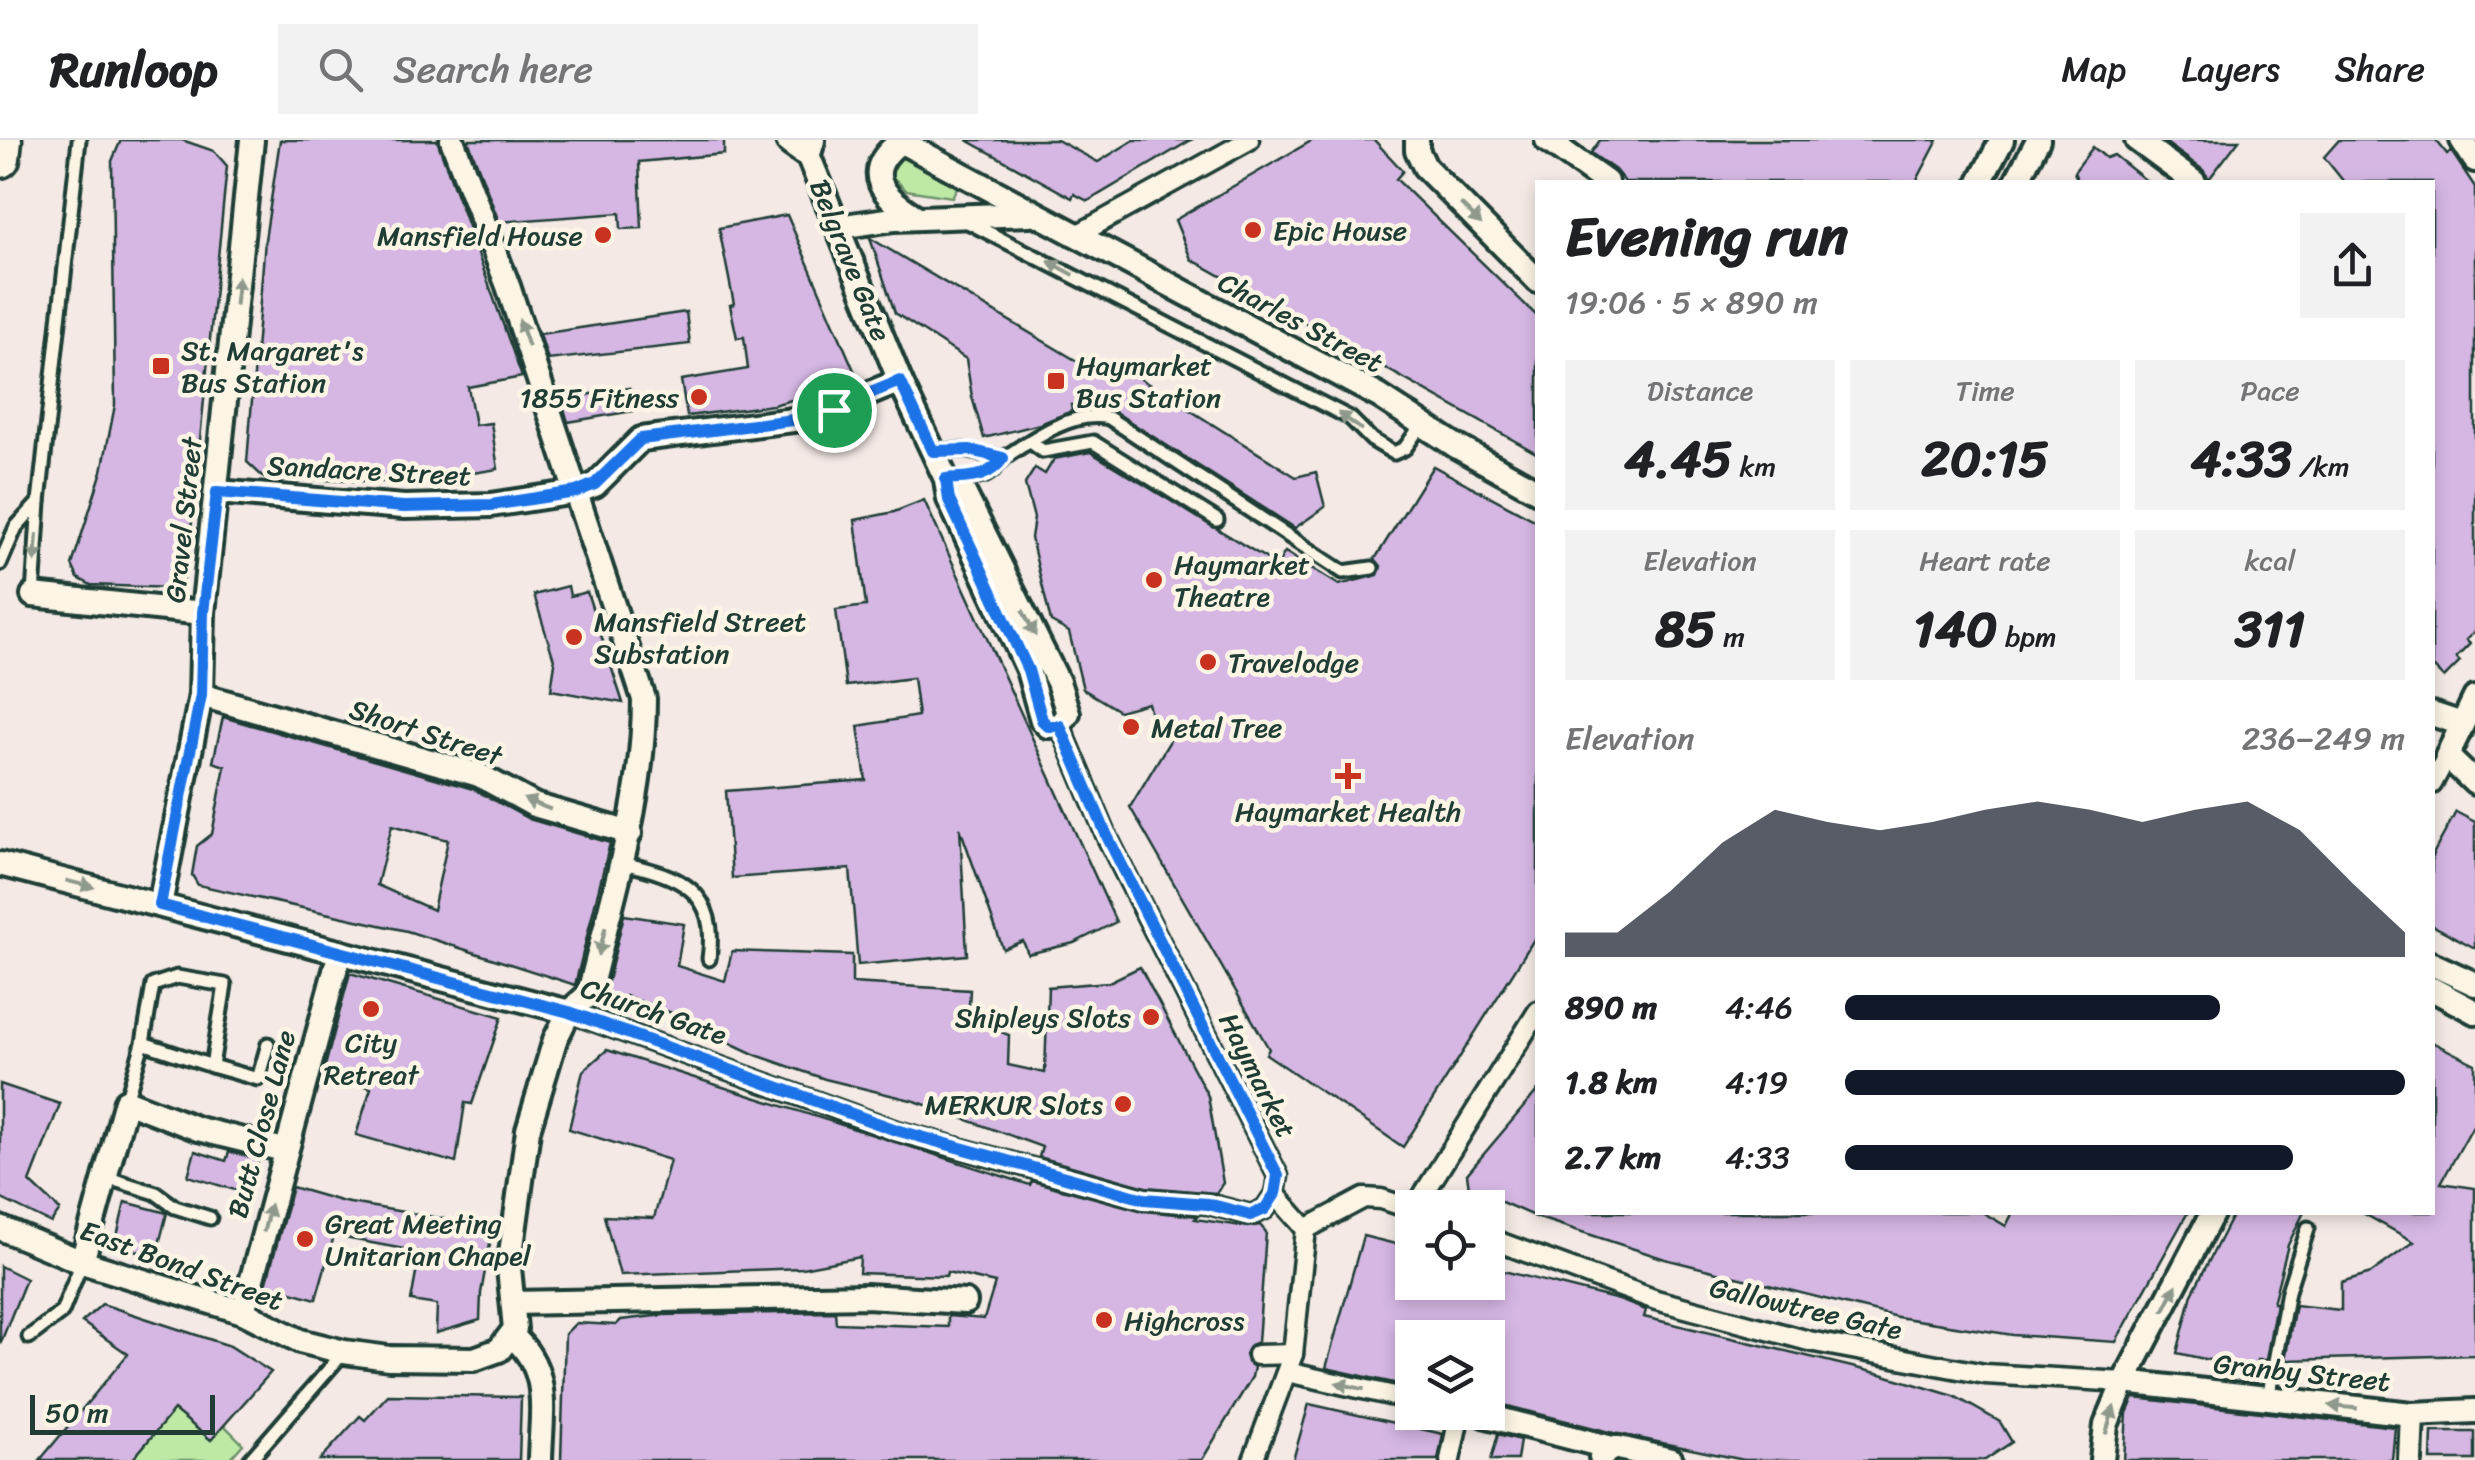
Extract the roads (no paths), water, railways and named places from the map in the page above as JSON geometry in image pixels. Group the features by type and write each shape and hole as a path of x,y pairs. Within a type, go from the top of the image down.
{"main road":[{"path":"0,158 2,140"}],"street":[{"name":"Gravel Street","path":"160,905 201,695 203,613 252,140"},
{"path":"452,140 502,268 644,699 642,762 630,833 589,994 569,1012 545,1066 522,1157 509,1268 516,1322 512,1336 532,1355 540,1374 540,1460"},
{"path":"1075,236 1249,140"},
{"path":"1416,140 1425,167 1535,278"},
{"path":"1546,140 1603,180"},
{"path":"1981,180 2002,140"},
{"path":"2017,180 2038,140"},
{"path":"2137,140 2191,180"},
{"path":"2462,140 2475,160"},
{"name":"Charles Street","path":"918,218 892,201 879,182 879,169 899,141 936,151 1031,214 1378,396 1535,489"},
{"name":"Belgrave Gate","path":"802,143 900,381 946,479 963,491 1058,682 1068,713 1060,726 1102,826 1180,983"},
{"name":"Charles Street","path":"838,227 918,218 1031,214"},
{"path":"576,492 595,484 641,439 809,418 900,381"},
{"name":"Sandacre Street","path":"217,492 404,507 491,505 576,492"},
{"path":"33,595 203,613"},
{"name":"Short Street","path":"201,695 479,775 534,805 630,833"},
{"path":"2435,778 2475,698"},
{"path":"2435,715 2462,724"},
{"path":"2447,756 2475,783"},
{"name":"Church Gate","path":"0,864 569,1012 896,1130 1144,1199 1208,1204 1251,1215 1265,1209 1275,1194"},
{"name":"Butt Close Lane","path":"243,1312 340,952"},
{"path":"2435,965 2475,984"},
{"name":"Haymarket","path":"1180,983 1278,1176 1275,1194"},
{"path":"2435,991 2475,1012"},
{"path":"1425,1190 1535,1016"},
{"path":"82,1262 126,1102 198,1129 284,1150"},
{"path":"1253,1460 1290,1363 1306,1228 1275,1194"},
{"path":"1306,1228 1364,1198 1395,1203"},
{"path":"2102,1460 2106,1425 2124,1382 2211,1215"},
{"name":"East Bond Street","path":"0,1228 82,1262 243,1312 300,1342 344,1352 390,1358 474,1359 499,1350 512,1336"},
{"name":"Gallowtree Gate","path":"1505,1244 1656,1300 1809,1341 1985,1374 2124,1382"},
{"path":"512,1302 866,1296 965,1302"},
{"path":"1257,1354 1395,1395"},
{"name":"Granby Street","path":"2124,1382 2412,1414 2475,1412"},
{"path":"2410,1460 2412,1414"},
{"path":"1505,1422 1605,1454 1626,1448 1671,1460"},
{"path":"1450,1460 1456,1430"}],"lane":[{"path":"33,595 39,502 79,140"},
{"path":"958,217 1341,413 1394,453 1405,448 1422,424"},
{"path":"946,479 983,476 1043,432 1089,416 1109,418 1343,572 1372,568"},
{"path":"1032,443 1043,451 1094,442 1217,520"},
{"path":"933,451 970,450 1003,458"},
{"path":"0,564 16,527 39,502"},
{"path":"622,863 672,876 699,896 709,925 709,959"},
{"path":"126,1102 143,1043 153,986 177,977 224,985 212,1066"},
{"path":"143,1043 258,1080 268,1044"},
{"path":"105,1177 156,1193 175,1207 210,1218"},
{"path":"2268,1400 2288,1291 2308,1228"},
{"path":"29,1336 62,1312 82,1262"},
{"path":"250,1460 344,1352"}],"place":[{"name":"Epic House","path":"1253,230"},
{"name":"Mansfield House","path":"603,235"},
{"name":"St. Margaret's Bus Station","path":"161,366"},
{"name":"Haymarket Bus Station","path":"1056,381"},
{"name":"1855 Fitness","path":"699,397"},
{"name":"Haymarket Theatre","path":"1154,580"},
{"name":"Mansfield Street Substation","path":"574,637"},
{"name":"Travelodge","path":"1208,662"},
{"name":"Metal Tree","path":"1131,727"},
{"name":"Haymarket Health","path":"1348,776"},
{"name":"City Retreat","path":"371,1009"},
{"name":"Shipleys Slots","path":"1151,1017"},
{"name":"MERKUR Slots","path":"1123,1104"},
{"name":"Great Meeting Unitarian Chapel","path":"305,1239"},
{"name":"Highcross","path":"1104,1320"}]}
